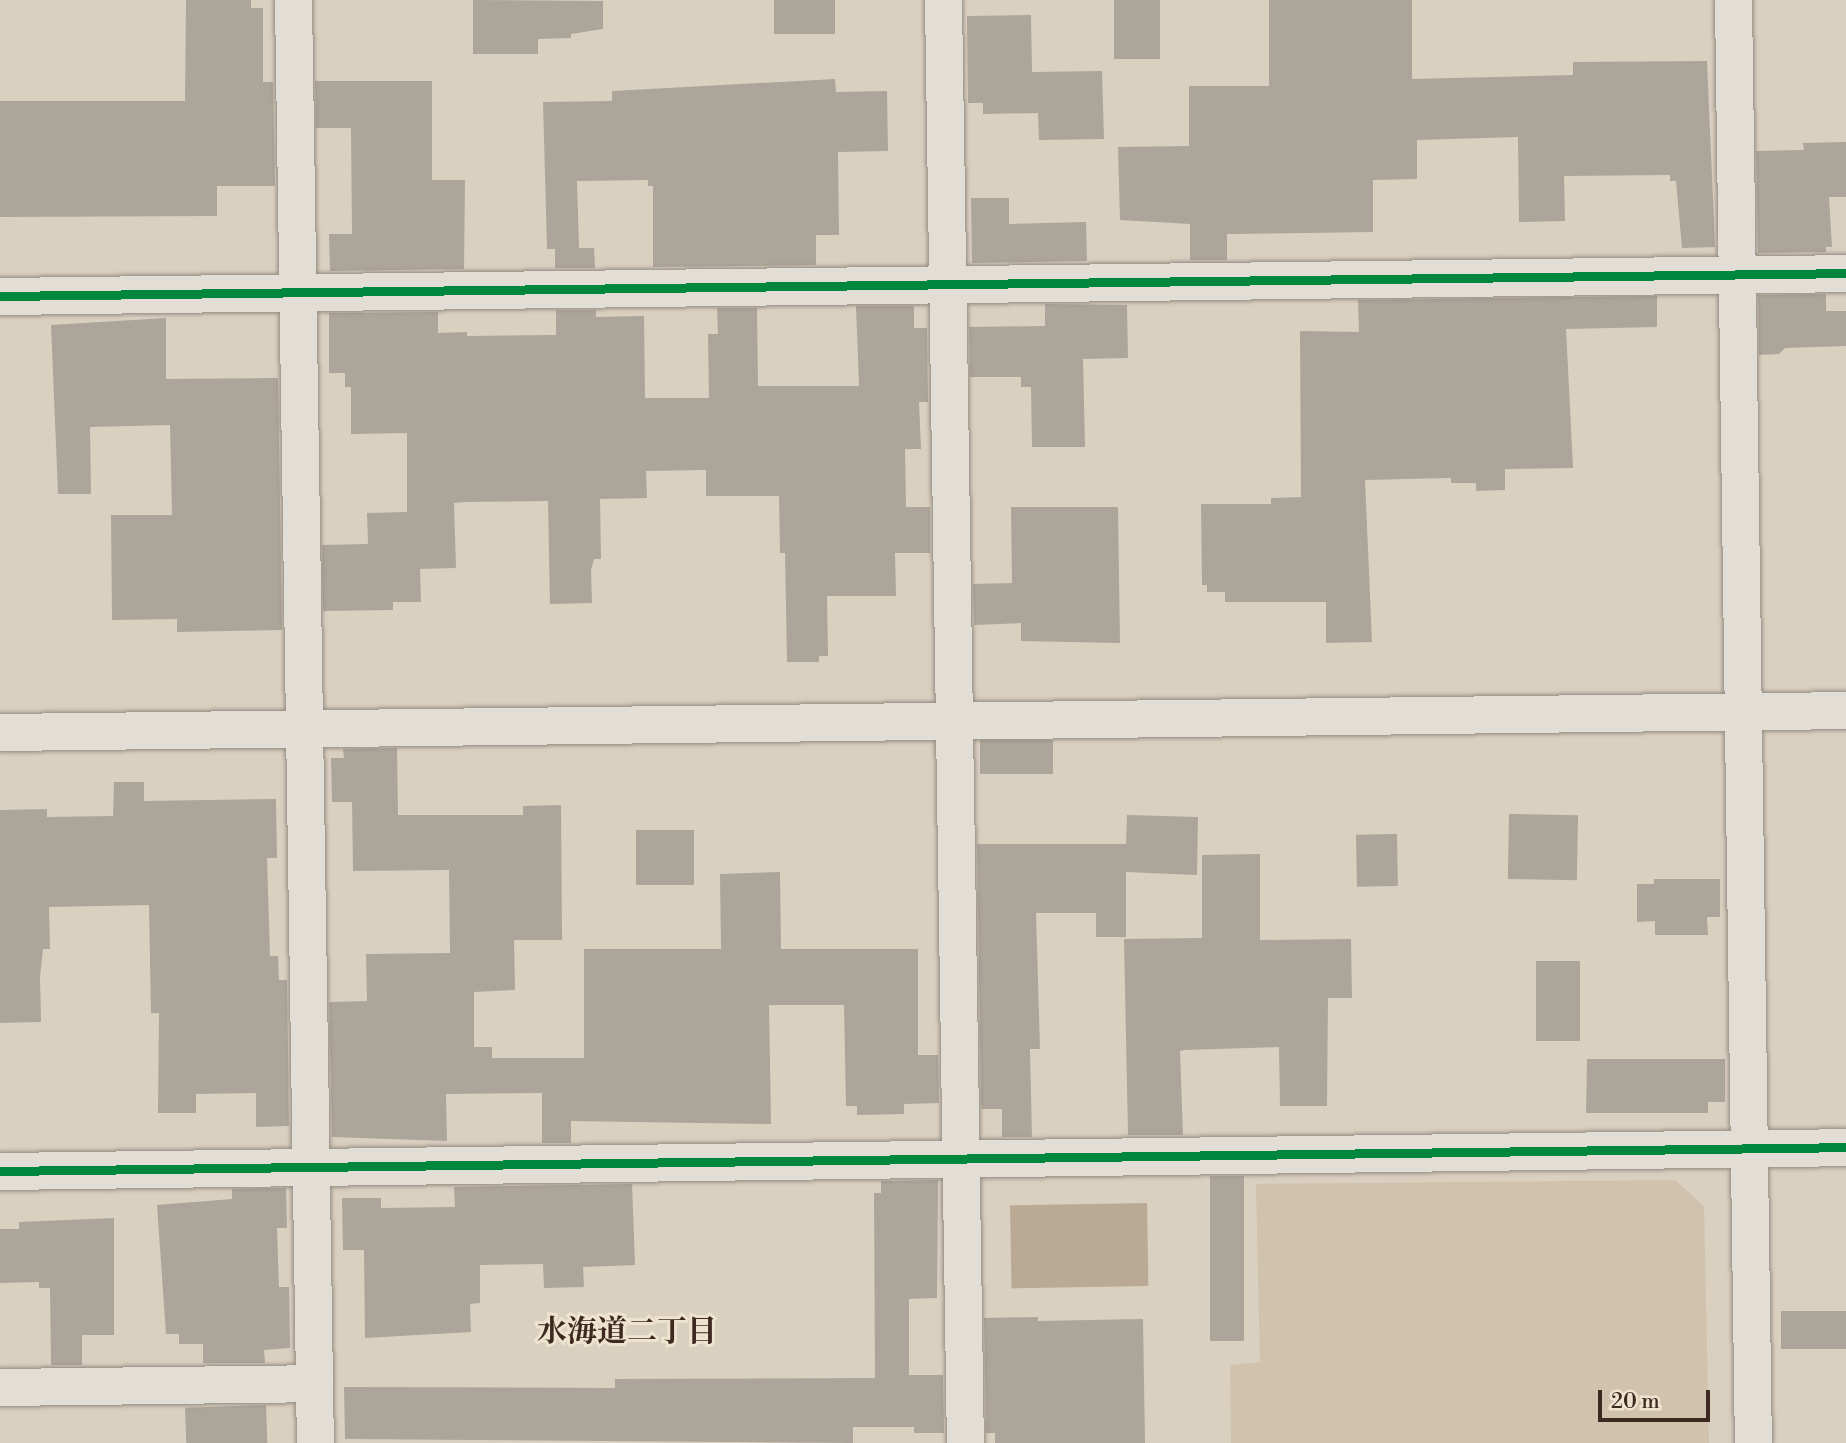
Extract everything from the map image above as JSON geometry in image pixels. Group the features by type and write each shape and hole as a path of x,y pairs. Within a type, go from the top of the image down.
{"street":[{"path":"293,0 313,1169 315,1443"},
{"path":"943,0 950,285 952,720 965,1443"},
{"path":"1733,0 1738,274 1740,712 1752,1443"},
{"path":"0,296 1846,273"},
{"path":"0,732 1846,710"},
{"path":"0,1171 1846,1147"},
{"path":"0,1387 314,1383"}],"shaded area":[{"path":"1675,1180 1704,1206 1709,1443 1231,1443 1230,1365 1260,1362 1256,1184"},
{"path":"1147,1203 1148,1286 1011,1288 1010,1205"}],"building":[{"path":"186,0 251,0 251,8 263,8 263,82 273,82 275,186 217,186 217,216 0,217 0,101 185,101"},
{"path":"473,0 603,1 603,29 571,34 571,38 538,39 538,54 473,54"},
{"path":"774,0 835,0 835,34 774,34"},
{"path":"1114,0 1160,0 1160,59 1114,59"},
{"path":"1269,0 1412,0 1412,79 1573,75 1573,62 1707,61 1715,247 1682,248 1676,181 1670,181 1670,175 1564,176 1565,221 1519,222 1518,137 1417,140 1417,179 1373,180 1373,232 1227,234 1227,260 1190,260 1190,224 1120,220 1118,147 1189,146 1189,86 1269,86"},
{"path":"1031,15 1032,72 1102,71 1104,139 1039,140 1038,113 983,114 983,103 968,103 967,16"},
{"path":"835,79 836,92 887,91 888,151 838,152 839,235 816,235 816,265 653,267 653,186 648,186 648,180 577,181 579,248 594,248 595,268 555,268 555,249 547,249 543,102 612,101 612,91"},
{"path":"315,81 432,81 432,180 465,180 464,269 330,271 329,234 352,234 351,128 316,128"},
{"path":"1846,142 1846,197 1829,197 1832,247 1826,247 1826,252 1758,253 1756,151 1804,150 1803,143"},
{"path":"971,198 1009,198 1009,224 1086,222 1087,261 972,263"},
{"path":"1826,294 1826,311 1846,311 1846,346 1785,348 1779,354 1759,355 1758,295"},
{"path":"1657,296 1657,327 1566,329 1573,468 1505,469 1505,490 1476,491 1476,483 1451,483 1451,478 1365,480 1372,642 1326,643 1326,602 1225,602 1225,592 1207,592 1207,585 1202,585 1201,504 1271,504 1271,498 1301,497 1300,331 1359,332 1358,300"},
{"path":"1045,304 1127,305 1128,358 1083,359 1085,447 1032,447 1031,387 1021,387 1021,377 970,377 969,327 1045,326"},
{"path":"856,306 914,306 914,328 927,328 928,402 919,402 921,449 905,449 906,507 930,507 930,553 895,553 896,596 827,596 828,656 819,656 819,662 787,662 785,553 780,553 779,496 706,496 706,470 646,471 647,498 600,499 601,559 594,559 591,570 592,603 550,604 548,501 465,502 454,503 456,568 420,569 421,602 393,602 393,610 323,611 322,545 368,544 367,513 407,512 407,433 351,434 351,387 345,387 345,373 329,373 329,313 438,312 438,333 467,332 467,336 556,335 556,310 596,310 596,317 644,316 645,398 709,398 708,334 718,334 717,308 757,308 758,386 859,386"},
{"path":"166,318 166,379 278,378 282,630 177,632 177,619 112,620 111,515 172,515 170,425 90,427 91,494 58,494 51,325"},
{"path":"1011,507 1118,507 1120,643 1021,641 1021,623 974,625 973,584 1012,583"},
{"path":"980,740 1053,740 1053,774 980,774"},
{"path":"397,748 398,815 523,815 523,806 561,805 562,940 514,940 515,990 474,992 474,1047 492,1047 492,1058 584,1058 584,949 721,949 720,874 780,872 781,949 918,949 918,1055 938,1055 939,1103 904,1104 904,1114 857,1115 857,1106 846,1106 844,1005 769,1005 771,1124 571,1121 571,1143 542,1143 542,1093 446,1094 447,1141 332,1137 329,1002 367,1001 366,954 450,953 449,870 353,871 352,802 332,802 331,758 344,758 343,749"},
{"path":"114,782 144,782 144,801 276,799 277,858 267,858 270,956 278,956 279,980 287,980 289,1126 256,1127 256,1093 196,1094 196,1113 158,1113 159,1013 151,1013 149,905 49,907 50,949 43,949 40,977 41,1022 0,1023 0,810 47,809 47,817 113,816"},
{"path":"1509,814 1578,815 1577,880 1508,879"},
{"path":"1127,815 1198,817 1197,875 1126,872 1126,937 1096,937 1096,913 1036,913 1040,1049 1030,1049 1032,1137 1002,1137 1002,1109 982,1109 981,1103 977,844 1126,844"},
{"path":"636,830 694,830 694,885 636,885"},
{"path":"1397,834 1398,886 1357,887 1356,835"},
{"path":"1260,854 1260,940 1351,939 1352,998 1328,998 1327,1106 1280,1106 1279,1047 1184,1050 1180,1051 1183,1135 1128,1135 1124,939 1202,938 1202,855"},
{"path":"1654,879 1720,879 1720,917 1707,917 1708,935 1655,935 1655,921 1637,922 1637,884 1654,884"},
{"path":"1536,961 1580,961 1580,1041 1536,1041"},
{"path":"1587,1059 1725,1059 1725,1102 1708,1102 1708,1113 1586,1113"},
{"path":"1210,1176 1244,1176 1244,1341 1210,1341"},
{"path":"938,1180 937,1298 909,1299 909,1375 943,1375 944,1433 914,1433 914,1427 853,1427 853,1443 345,1439 344,1387 615,1388 615,1379 875,1378 874,1193 881,1193 881,1181"},
{"path":"632,1184 635,1265 583,1267 584,1287 544,1288 543,1264 480,1265 480,1303 470,1304 471,1332 365,1338 364,1250 343,1250 342,1198 381,1198 381,1208 455,1207 454,1187"},
{"path":"286,1188 287,1228 277,1228 279,1287 289,1287 290,1348 264,1350 265,1363 203,1363 203,1344 179,1344 179,1334 166,1334 157,1205 232,1199 232,1189"},
{"path":"114,1218 114,1335 82,1335 82,1365 51,1365 50,1288 39,1288 39,1282 0,1283 0,1229 19,1229 19,1222"},
{"path":"1781,1311 1846,1311 1846,1349 1781,1349"},
{"path":"1038,1317 1038,1321 1143,1319 1145,1443 995,1443 995,1433 986,1433 984,1318"},
{"path":"266,1405 267,1443 186,1443 185,1408"}],"cycle path":[{"path":"0,296 1846,273"},
{"path":"0,1171 1846,1147"}],"district":[{"name":"水海道二丁目","path":"627,1332"}]}
